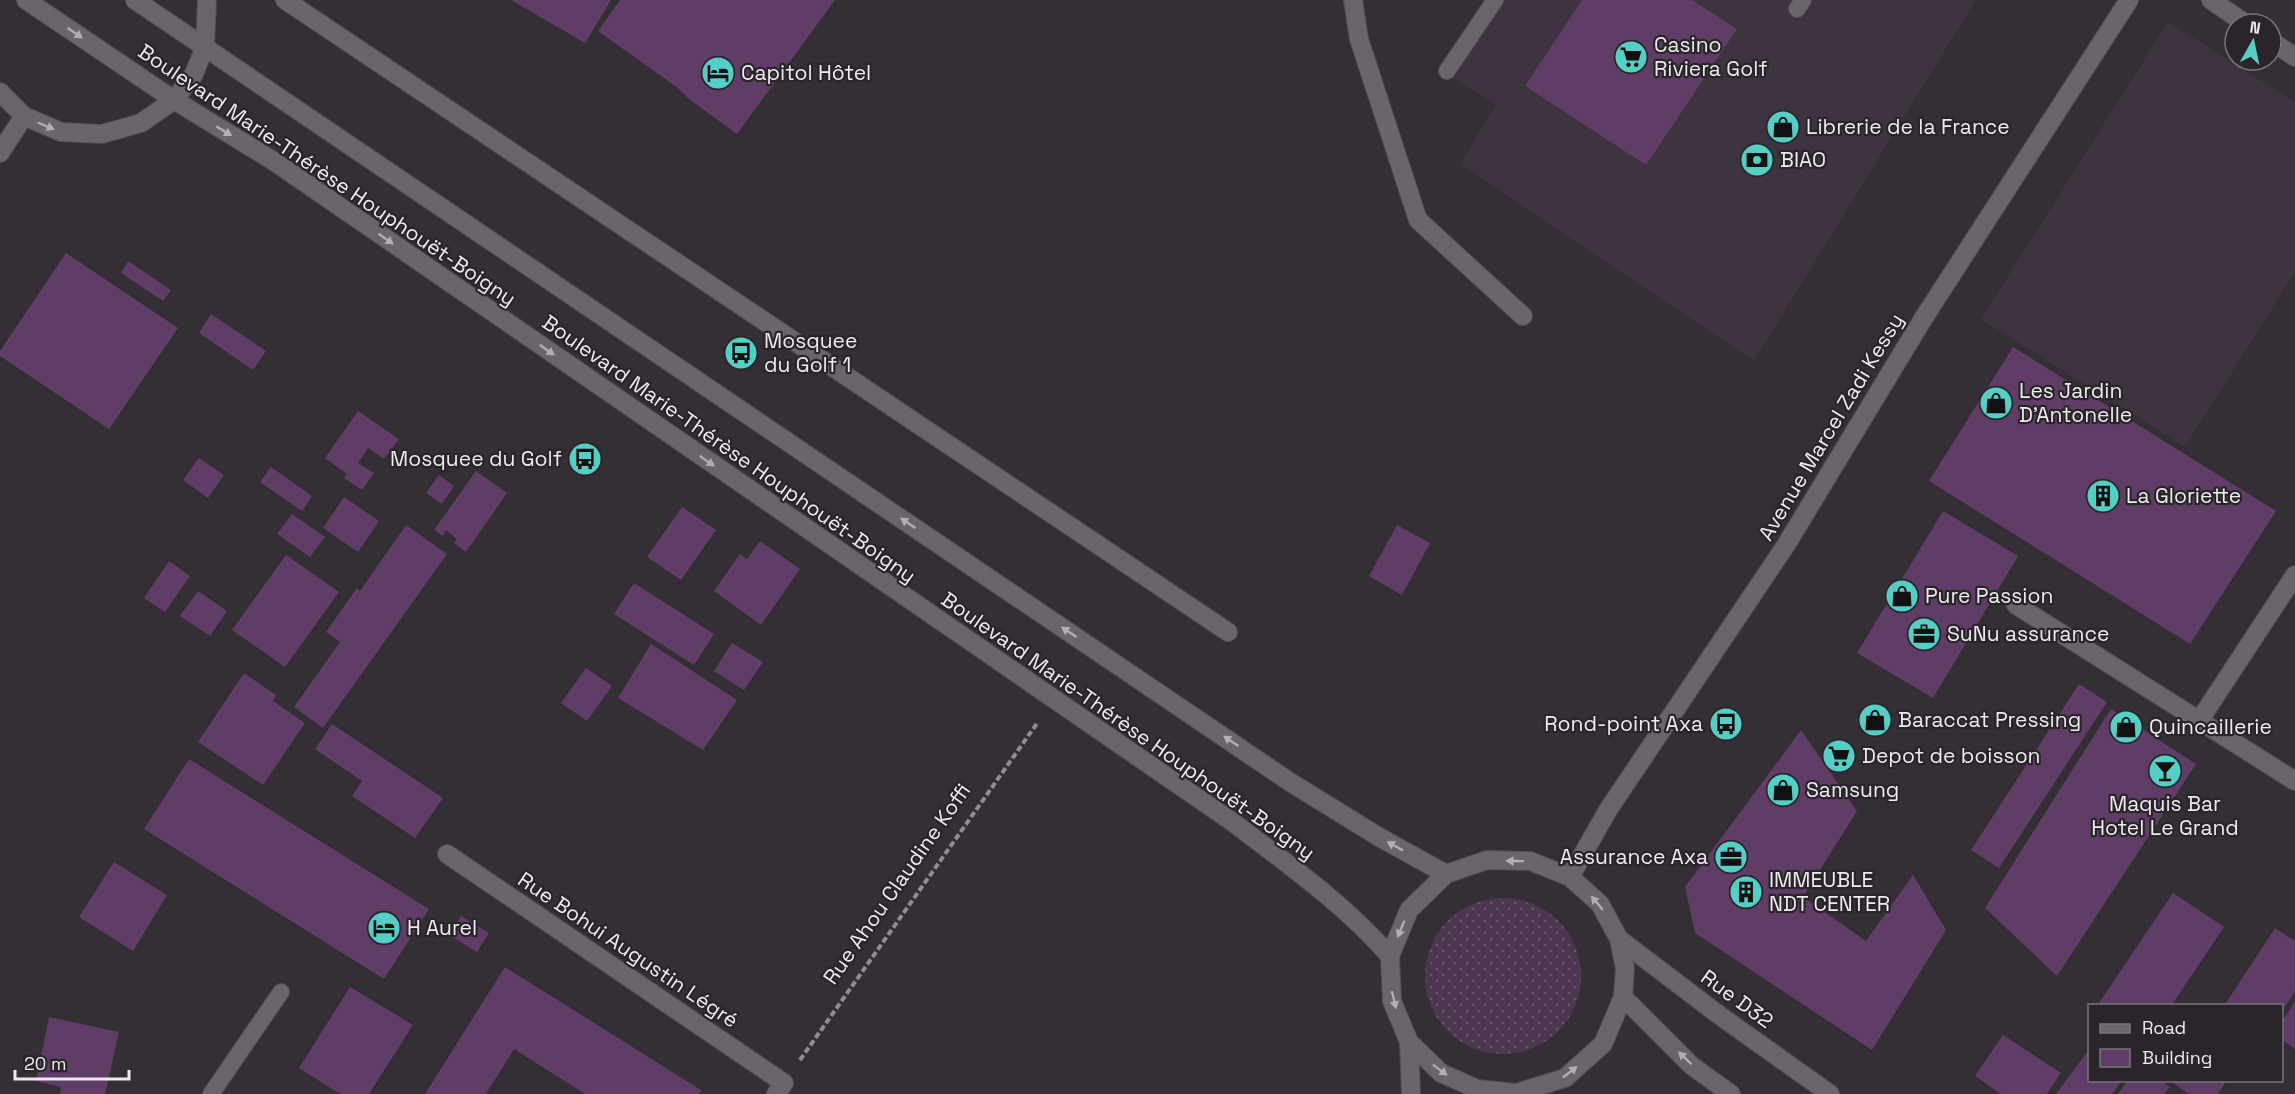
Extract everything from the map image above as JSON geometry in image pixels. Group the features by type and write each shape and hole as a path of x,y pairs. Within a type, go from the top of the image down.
{"main road":[{"name":"Boulevard Marie-Thérèse Houphouët-Boigny","path":"26,0 174,100 275,162 1234,824 1335,900 1366,928 1390,956"},
{"name":"Boulevard Marie-Thérèse Houphouët-Boigny","path":"135,0 1290,782 1379,837 1446,874"},
{"path":"0,92 24,116 61,132 102,134 141,123 174,100 193,76 205,47 207,0"},
{"path":"285,0 1228,633"},
{"path":"1353,0 1359,39 1418,220 1522,316"},
{"name":"Avenue Marcel Zadi Kessy","path":"1570,877 1608,810 1786,545 1923,319 2129,0"},
{"path":"2211,0 2228,12"},
{"path":"0,153 24,116"},
{"path":"2199,722 2295,575"},
{"path":"2016,605 2295,781"},
{"name":"Rue Bohui Augustin Légré","path":"447,854 780,1088"},
{"path":"1409,1042 1441,1073 1475,1092 1520,1093 1565,1078 1603,1044 1623,997 1625,968 1619,939 1600,904 1570,877 1530,861 1486,860 1446,874 1409,910 1390,956 1392,1001 1409,1042 1412,1094"},
{"name":"Rue D32","path":"1619,939 1719,1015 1830,1094"},
{"path":"1623,997 1692,1066 1731,1094"}],"lane":[{"path":"1447,71 1495,0"},
{"path":"211,1094 281,992"}],"path":[{"name":"Rue Ahou Claudine Koffi","path":"780,1088 1053,699"}],"shaded area":[{"path":"1502,0 1976,0 1754,361 1460,164 1496,104 1452,77"},
{"path":"2168,22 2223,57 2223,72 2247,72 2295,102 2295,272 2185,447 1981,319"},
{"path":"1503,898 1518,899 1533,904 1558,921 1575,946 1580,961 1580,991 1575,1006 1558,1031 1533,1048 1518,1053 1503,1054 1488,1053 1473,1048 1448,1031 1431,1006 1426,991 1425,976 1426,961 1431,946 1448,921 1473,904 1488,899"}],"building":[{"path":"511,0 611,0 585,43"},
{"name":"Capitol Hôtel","path":"620,0 835,0 737,134 689,99 678,88 598,31"},
{"name":"Casino Riviera Golf","path":"1582,0 1692,0 1737,29 1646,165 1525,86"},
{"path":"66,253 178,328 109,429 0,356 0,351"},
{"path":"128,261 171,290 163,301 121,273"},
{"path":"211,314 266,351 253,370 199,333"},
{"name":"La Gloriette","path":"2013,347 2276,511 2190,644 1929,481"},
{"path":"358,411 399,439 384,459 368,448 358,463 374,473 362,490 344,478 347,474 325,458"},
{"path":"199,458 224,475 208,498 183,480"},
{"path":"271,467 312,496 302,511 260,482"},
{"path":"476,471 507,493 466,552 454,543 457,539 446,530 443,536 434,530"},
{"path":"439,475 454,486 442,504 426,493"},
{"path":"344,497 379,521 358,552 323,528"},
{"path":"682,507 716,530 681,580 647,557"},
{"path":"1943,511 2018,556 1933,698 1857,653"},
{"path":"292,514 325,537 310,557 277,534"},
{"path":"406,525 447,554 323,728 294,707 340,642 326,632 357,588 360,591"},
{"path":"1397,525 1430,543 1402,595 1369,576"},
{"path":"760,541 800,569 761,625 714,591 740,554 747,559"},
{"path":"286,555 339,592 285,667 232,630"},
{"path":"169,561 190,576 165,612 144,598"},
{"path":"634,583 714,634 694,665 614,614"},
{"path":"198,591 227,611 210,636 180,616"},
{"path":"732,643 763,662 744,690 714,671"},
{"path":"651,644 737,700 703,750 618,698"},
{"path":"586,668 612,686 587,721 561,703"},
{"path":"244,673 276,695 273,701 305,723 263,785 198,742"},
{"path":"2079,684 2107,702 1999,868 1971,850"},
{"path":"2111,709 2196,764 2057,976 1985,908"},
{"path":"332,724 443,798 415,838 352,796 362,781 315,749"},
{"name":"IMMEUBLE NDT CENTER","path":"1801,730 1857,811 1803,897 1866,941 1913,875 1946,930 1872,1050 1695,933 1685,887"},
{"path":"189,759 429,909 384,979 144,829"},
{"path":"114,862 167,895 133,951 79,917"},
{"path":"2173,893 2224,927 2172,1004 2098,1004"},
{"path":"461,916 489,933 477,952 449,935"},
{"path":"2275,928 2295,941 2295,991 2283,1009 2283,1004 2226,1003"},
{"path":"505,967 701,1090 699,1094 585,1094 514,1049 486,1094 425,1094"},
{"path":"350,987 413,1025 369,1094 340,1094 299,1068"},
{"path":"2295,1001 2295,1049 2283,1041 2283,1020"},
{"path":"49,1017 119,1032 105,1094 60,1094 61,1087 36,1081"},
{"path":"2003,1035 2061,1073 2047,1094 2001,1094 1975,1076"},
{"path":"2088,1051 2088,1082 2121,1082 2112,1094 2056,1094"},
{"path":"2127,1082 2164,1082 2170,1087 2164,1094 2118,1094"},
{"path":"2226,1082 2218,1094 2189,1094 2173,1083"}],"place":[{"name":"Casino Riviera Golf","path":"1631,57"},
{"name":"Capitol Hôtel","path":"718,73"},
{"name":"Librerie de la France","path":"1783,127"},
{"name":"BIAO","path":"1757,160"},
{"name":"Mosquee du Golf 1","path":"741,353"},
{"name":"Les Jardin D'Antonelle","path":"1996,403"},
{"name":"Mosquee du Golf","path":"585,459"},
{"name":"La Gloriette","path":"2103,496"},
{"name":"Pure Passion","path":"1902,596"},
{"name":"SuNu assurance","path":"1924,634"},
{"name":"Baraccat Pressing","path":"1875,720"},
{"name":"Rond-point Axa","path":"1726,724"},
{"name":"Quincaillerie","path":"2126,727"},
{"name":"Depot de boisson","path":"1839,756"},
{"name":"Maquis Bar Hotel Le Grand","path":"2165,771"},
{"name":"Samsung","path":"1783,790"},
{"name":"Assurance Axa","path":"1731,857"},
{"name":"IMMEUBLE NDT CENTER","path":"1746,892"},
{"name":"H Aurel","path":"384,928"}]}
